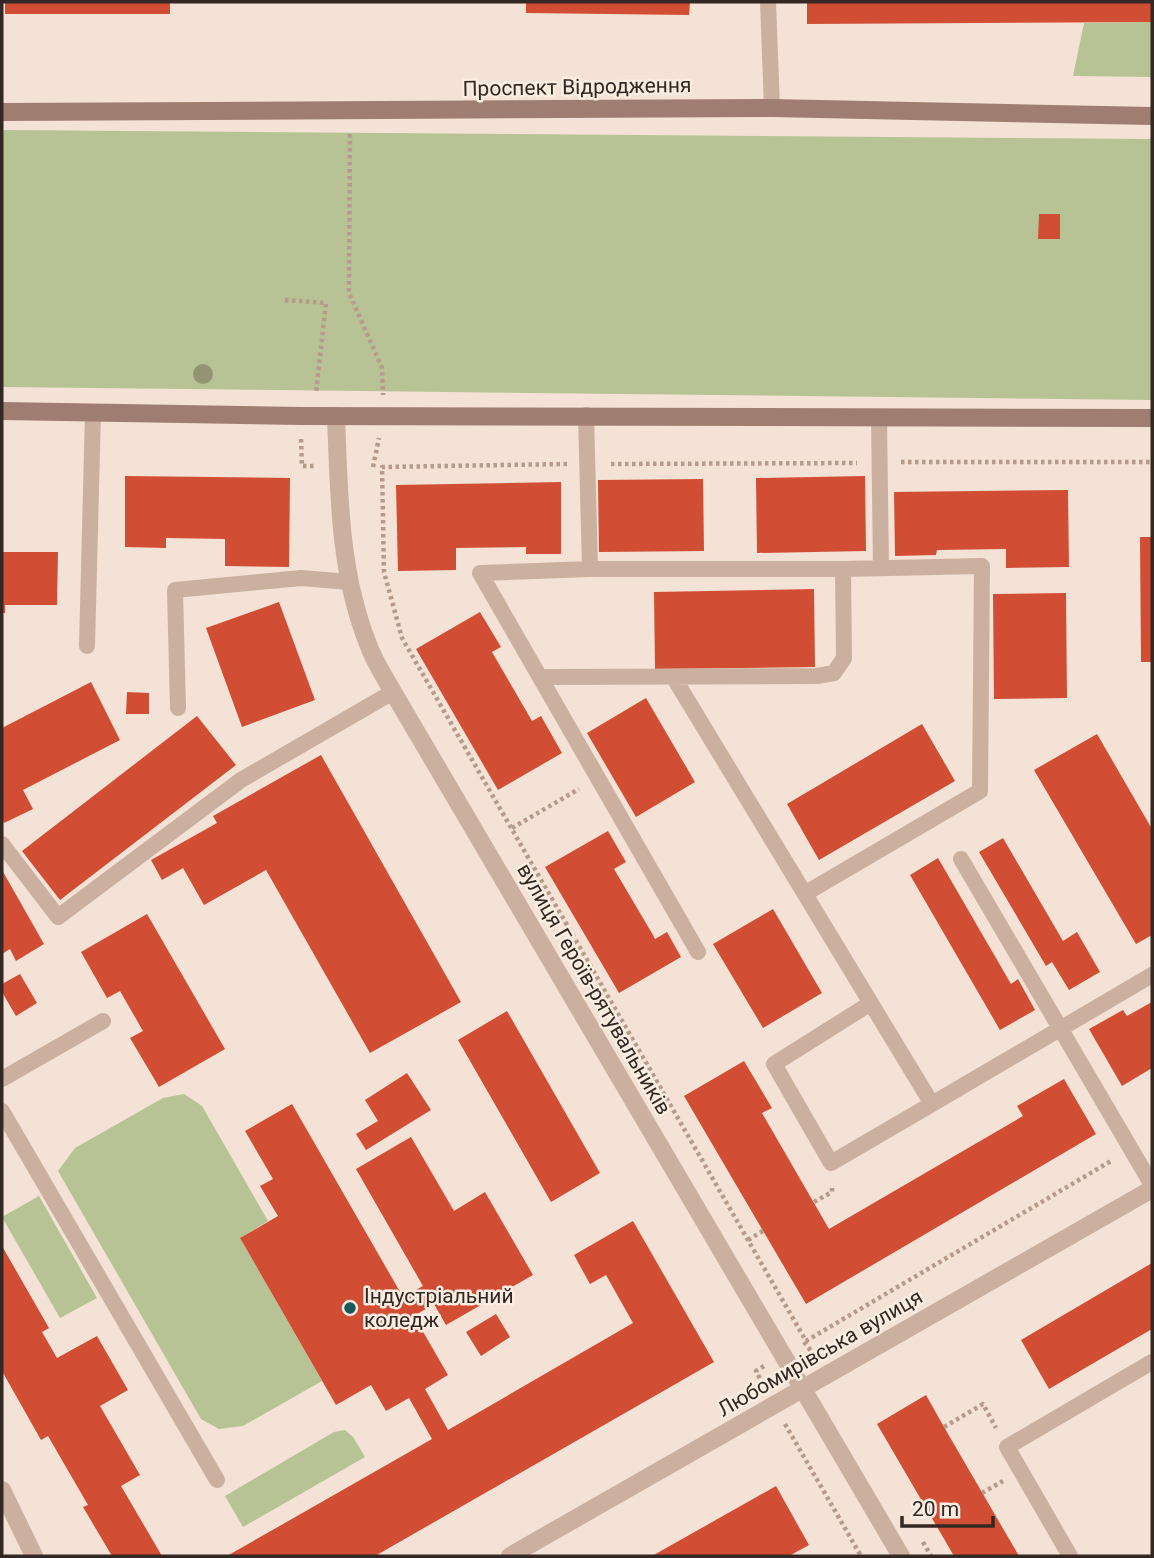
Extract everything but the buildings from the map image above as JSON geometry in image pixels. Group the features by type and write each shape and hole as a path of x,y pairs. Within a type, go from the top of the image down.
{"main road":[{"name":"Проспект Відродження","path":"2,112 772,108 1152,116"},
{"path":"2,411 301,416 1152,418"}],"street":[{"name":"вулиця Героїв-рятувальників","path":"336,416 341,531 349,582 368,645 393,692 901,1556"},
{"name":"Любомирівська вулиця","path":"510,1556 1152,1187"},
{"path":"2,1490 34,1556"}],"lane":[{"path":"768,2 772,108"},
{"path":"88,646 93,412"},
{"path":"586,415 590,569"},
{"path":"879,417 881,568"},
{"path":"698,952 480,573 590,569 982,566 980,791 806,893"},
{"path":"540,677 674,678 817,676 834,673 844,658 842,569"},
{"path":"178,708 175,590 301,578 349,582"},
{"path":"674,678 932,1104"},
{"path":"2,844 58,917 241,779 393,692"},
{"path":"961,859 1152,1187"},
{"path":"871,1003 774,1064 831,1163 1152,975"},
{"path":"2,1079 103,1021"},
{"path":"2,1111 218,1480"},
{"path":"1070,1556 1007,1447 1152,1362"}],"path":[{"path":"350,112 349,293 382,368 384,416 373,467"},
{"path":"285,300 326,303 315,397 301,416 302,466"},
{"path":"1131,1149 806,1341 402,638 384,572 382,467 1152,462"},
{"path":"512,828 598,778"},
{"path":"748,1240 763,1231"},
{"path":"944,1427 983,1404 1007,1447"}],"green space":[{"path":"1152,22 1152,77 1073,76 1084,23"},
{"path":"2,130 1152,139 1152,400 2,387"},
{"path":"184,1094 202,1106 268,1221 240,1238 322,1381 243,1426 219,1429 201,1419 58,1171 75,1148 163,1098"},
{"path":"39,1196 97,1298 60,1318 2,1217"},
{"path":"345,1430 353,1437 365,1457 243,1527 225,1496 334,1432"}],"place":[{"name":"Індустріальний коледж","path":"350,1308"}]}
